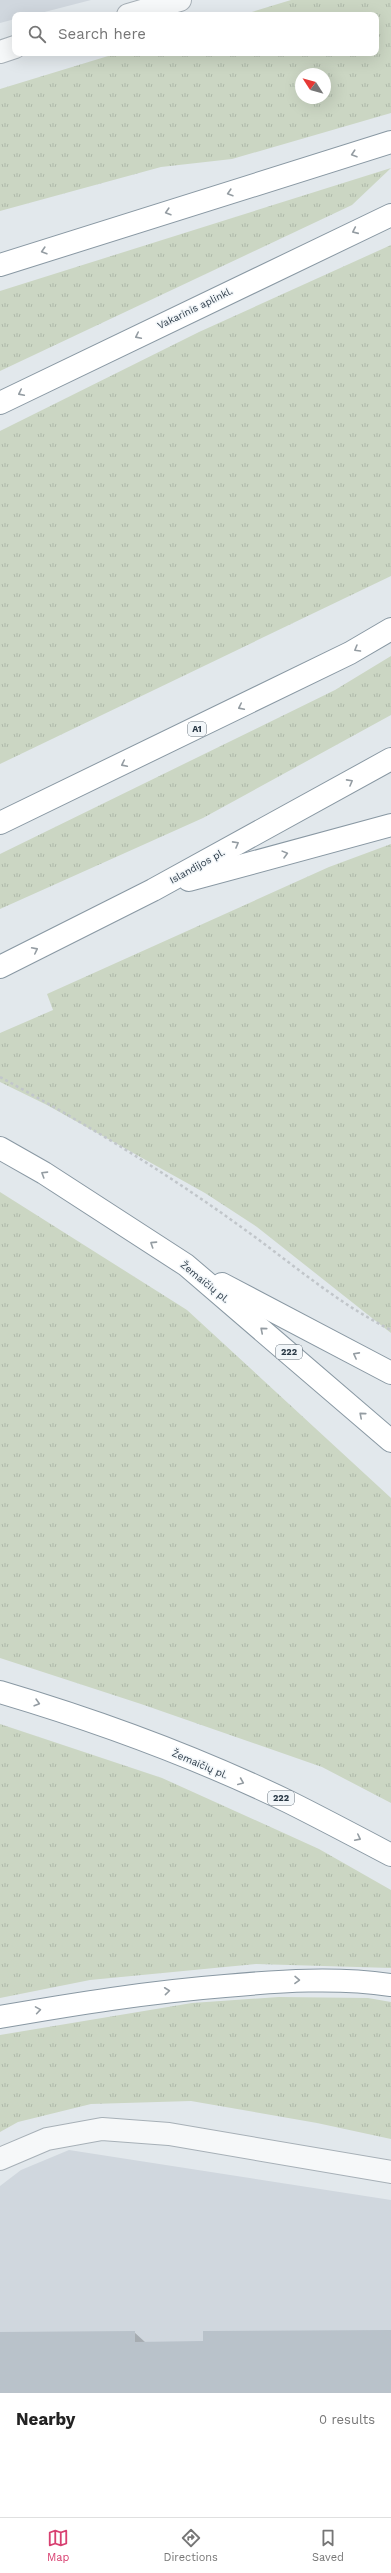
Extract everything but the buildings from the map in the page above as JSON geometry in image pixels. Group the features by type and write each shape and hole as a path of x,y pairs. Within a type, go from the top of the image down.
{"highway":[{"path":"0,265 391,142"},
{"name":"Vakarinis aplinkl.","path":"0,403 391,215"},
{"name":"A1","path":"0,823 350,653 391,629"},
{"name":"Islandijos pl.","path":"0,967 153,890 391,759"},
{"path":"153,890 391,825"},
{"name":"Žemaičių pl.","path":"0,1148 44,1173 186,1266 391,1440"},
{"path":"186,1266 391,1373"},
{"name":"Žemaičių pl.","path":"0,1692 65,1712 167,1750 288,1802 391,1855"},
{"path":"0,2017 162,1991 286,1980 368,1982 391,1985"}],"street":[{"path":"138,12 180,0"},
{"path":"0,52 12,49"},
{"path":"0,2159 47,2139 102,2129 169,2134 391,2172"}],"path":[{"path":"0,1077 70,1115 236,1223 359,1314 391,1330"}],"shaded area":[{"path":"0,0 91,0 45,12 12,12 12,20 0,23"},
{"path":"69,2150 391,2200 391,2393 0,2393 0,2186 21,2170"}],"green space":[{"path":"291,0 391,0 391,113 232,159 161,167 0,211 0,89 108,56 379,56 379,12 252,12"},
{"path":"391,168 352,205 0,371 0,291"},
{"path":"391,245 391,576 0,764 0,431 199,332"},
{"path":"391,656 391,715 203,818 0,909 0,854 335,690"},
{"path":"391,844 391,1333 257,1227 205,1193 47,1105 0,1082 0,1033 53,1010 47,994 329,867"},
{"path":"0,1192 187,1310 391,1498 391,1803 322,1767 141,1704 0,1658"},
{"path":"0,1724 162,1778 319,1849 391,1890 391,1968 256,1964 90,1980 0,1998"},
{"path":"279,1997 368,1998 391,2002 391,2139 317,2123 191,2101 91,2104 18,2122 0,2132 0,2035 192,2003"}]}
